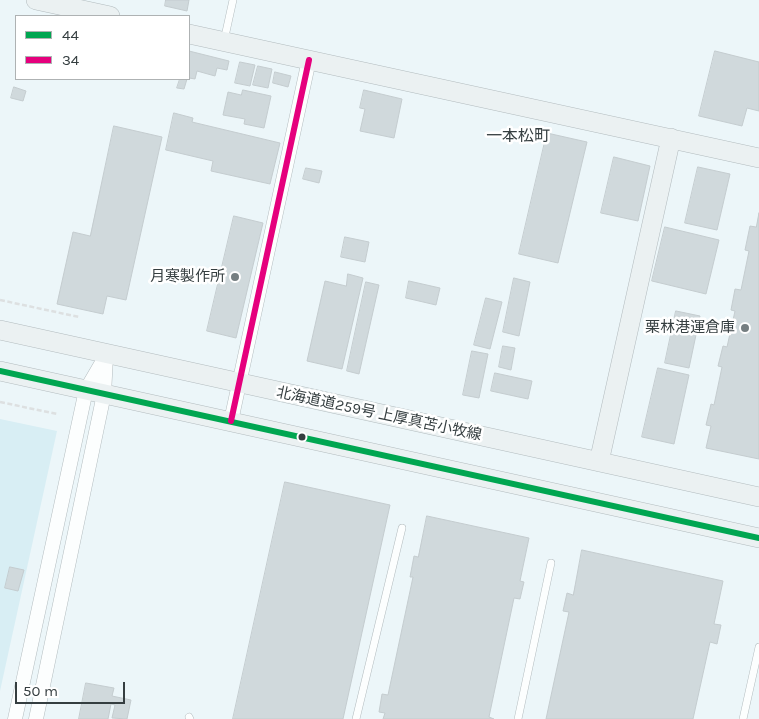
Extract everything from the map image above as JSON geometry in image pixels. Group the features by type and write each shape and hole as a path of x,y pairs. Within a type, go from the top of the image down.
{"main road":[{"path":"36,0 105,15"},
{"path":"190,34 759,158"},
{"path":"599,462 671,138"},
{"name":"北海道道259号 上厚真苫小牧線","path":"0,330 759,497"},
{"path":"0,371 759,538"}],"street":[{"path":"231,421 309,60"},
{"path":"16,719 86,390 107,354"},
{"path":"36,719 104,394 107,354"}],"lane":[{"path":"224,42 232,0"},
{"path":"356,719 402,528"},
{"path":"518,719 551,562"},
{"path":"743,719 759,647"}],"path":[{"path":"0,300 79,317"},
{"path":"0,402 56,414"}],"shaded area":[{"path":"0,419 57,431 0,691"}],"building":[{"path":"166,0 189,0 187,11 165,6"},
{"path":"190,51 229,61 227,70 217,68 215,76 197,71 195,79 190,78"},
{"path":"715,51 759,62 759,111 747,108 742,126 699,116"},
{"path":"240,62 255,65 250,86 235,83"},
{"path":"258,66 272,69 268,88 253,85"},
{"path":"275,72 291,76 288,87 273,83"},
{"path":"180,80 187,80 184,89 177,88"},
{"path":"14,87 26,91 23,101 11,98"},
{"path":"243,90 271,96 264,128 244,124 245,119 223,115 228,92 241,95"},
{"path":"364,90 402,99 394,138 360,131 365,109 360,108"},
{"path":"174,113 193,118 192,122 280,143 270,184 211,171 213,161 166,150"},
{"path":"114,126 162,137 126,300 107,296 103,314 57,304 73,232 90,236"},
{"path":"547,133 587,142 558,263 519,254"},
{"path":"614,157 650,166 638,221 601,213"},
{"path":"698,167 730,174 717,230 685,223"},
{"path":"306,168 322,171 319,183 303,179"},
{"name":"栗林港運倉庫","path":"759,213 759,459 706,448 711,426 706,425 711,404 714,405 722,367 718,366 723,346 727,347 735,311 731,310 735,289 741,290 749,251 745,250 750,226 756,227"},
{"name":"月寒製作所","path":"234,216 263,223 236,338 207,331"},
{"path":"665,227 719,240 706,294 652,281"},
{"path":"345,237 369,242 365,262 341,257"},
{"path":"348,274 363,278 342,369 307,361 325,281 346,286"},
{"path":"514,278 530,282 519,336 503,332"},
{"path":"409,281 440,288 436,305 406,298"},
{"path":"366,282 379,285 359,374 347,371"},
{"path":"486,298 502,302 490,349 474,345"},
{"path":"676,311 700,316 689,368 665,363"},
{"path":"503,346 515,348 511,370 499,367"},
{"path":"472,351 488,354 479,398 463,395"},
{"path":"658,368 689,375 674,444 642,437"},
{"path":"495,373 532,381 528,399 491,391"},
{"path":"285,482 390,505 343,719 233,719"},
{"path":"427,516 529,538 520,581 524,582 520,599 514,598 489,717 494,719 383,719 385,713 379,712 382,694 388,695 413,577 410,577 414,556 418,557"},
{"path":"582,550 723,581 714,624 721,625 717,644 710,642 693,719 546,719 569,612 563,611 567,593 573,595"},
{"path":"10,567 24,570 18,591 5,588"},
{"path":"86,683 114,688 112,696 131,700 127,719 112,718 115,705 111,704 108,719 79,719"}],"transit line":[{"name":"34","path":"231,421 309,60"},
{"name":"44","path":"0,371 759,538"}],"place":[{"name":"月寒製作所","path":"235,277"},
{"name":"栗林港運倉庫","path":"745,328"}],"district":[{"name":"一本松町","path":"518,136"}]}
